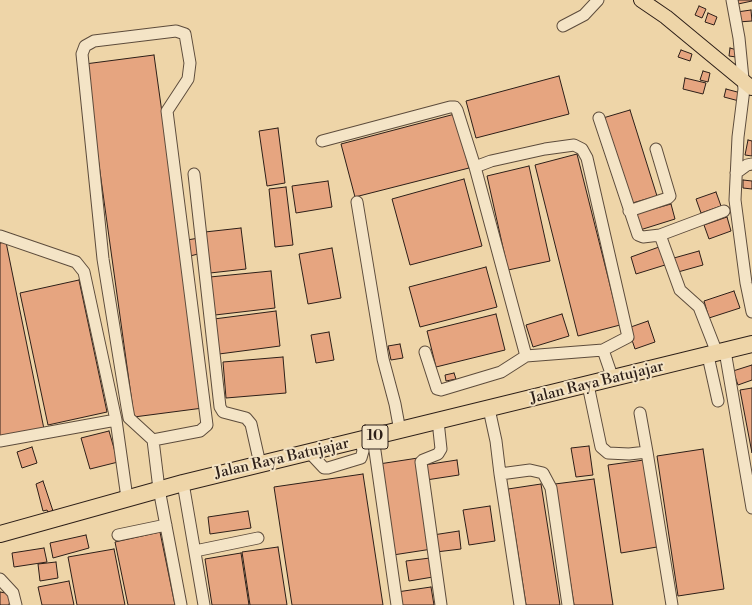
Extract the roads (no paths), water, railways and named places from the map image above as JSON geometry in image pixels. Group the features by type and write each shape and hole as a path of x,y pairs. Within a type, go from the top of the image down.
{"highway":[{"name":"Jalan Raya Batujajar","path":"0,534 183,483 752,344"}],"main road":[{"path":"641,0 666,17 747,83"}],"street":[{"path":"562,26 584,15 598,0"},
{"path":"732,0 747,83 744,89 738,137 735,200 746,283 752,312"},
{"path":"153,440 194,433 203,430 207,425 167,111 188,79 190,63 185,34 176,31 94,41 85,46 82,54 103,259 127,407 129,418 153,440 160,489 181,605"},
{"path":"322,140 455,107 475,167 526,356"},
{"path":"599,118 629,211 640,236 643,238 660,235 724,211"},
{"path":"425,352 437,389 441,390 501,372 526,356 603,350 628,337 587,158 582,149 574,145 546,148 491,161 475,167"},
{"path":"629,211 670,196 656,149"},
{"path":"736,173 747,165 752,164"},
{"path":"194,174 220,407 223,412 246,418 251,424 260,464"},
{"path":"357,202 383,359 395,404 400,431"},
{"path":"660,235 680,290 699,307 717,353 752,508"},
{"path":"0,236 76,262 84,272 116,420 127,498"},
{"path":"603,350 613,378"},
{"path":"717,353 718,401"},
{"path":"588,385 601,447 608,453 629,454 647,452"},
{"path":"488,409 496,441 520,605"},
{"path":"640,413 672,605"},
{"path":"0,441 116,420"},
{"path":"438,421 441,449 438,454 421,462 441,605"},
{"path":"367,439 397,605"},
{"path":"500,474 538,471 547,477 551,488 568,605"},
{"path":"183,483 204,605"},
{"path":"118,535 166,524"},
{"path":"195,550 258,538"},
{"path":"0,579 13,593 16,605"}]}
